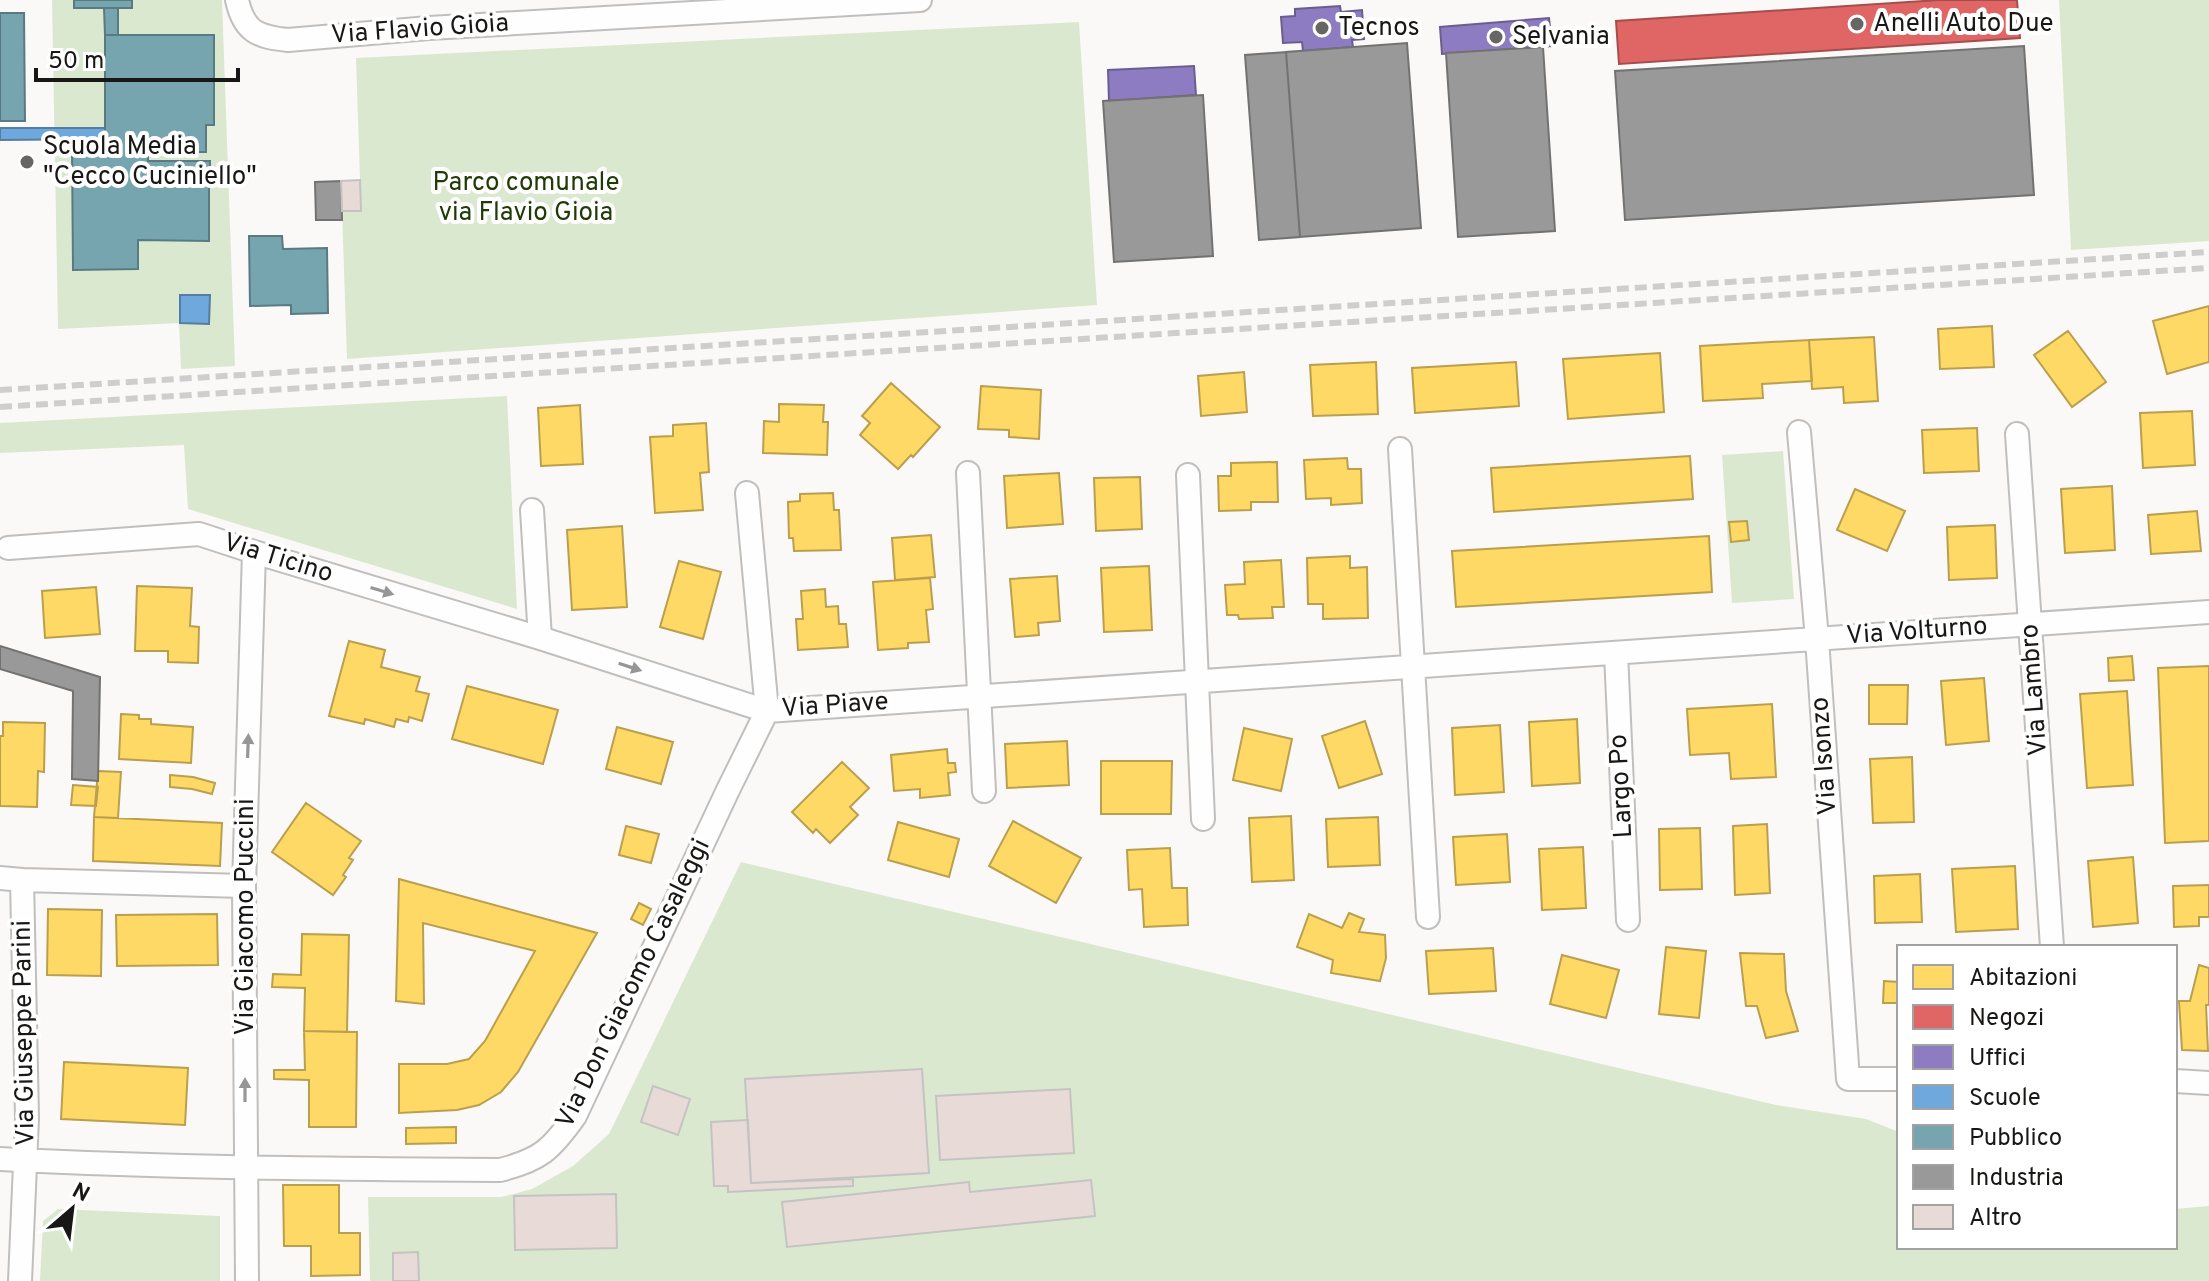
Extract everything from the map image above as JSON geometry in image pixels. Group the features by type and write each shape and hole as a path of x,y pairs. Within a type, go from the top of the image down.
{"street":[{"name":"Via Flavio Gioia","path":"237,0 245,23 256,34 288,40 429,28 542,11 920,0"},
{"name":"Via Isonzo","path":"1799,432 1848,1079 1897,1079"},
{"name":"Via Lambro","path":"2017,434 2052,945"},
{"path":"1400,449 1428,917"},
{"path":"968,473 984,791"},
{"path":"1188,475 1203,819"},
{"name":"Via Piave","path":"747,493 767,711 1413,667"},
{"path":"532,510 540,638"},
{"name":"Via Ticino","path":"8,548 199,534 767,711"},
{"name":"Via Giacomo Puccini","path":"247,1281 244,886 254,552"},
{"name":"Via Volturno","path":"1817,639 2209,612"},
{"path":"1413,667 1817,639"},
{"name":"Largo Po","path":"1616,653 1628,920"},
{"name":"Via Don Giacomo Casaleggi","path":"0,1159 245,1168 500,1170 525,1164 546,1152 575,1116 767,711"},
{"name":"Via Giuseppe Parini","path":"20,1281 26,1161 11,879 244,886"},
{"path":"2177,1081 2209,1083"}],"green space":[{"path":"52,0 222,0 235,366 181,369 179,323 58,329"},
{"path":"2059,0 2209,0 2209,241 2071,250"},
{"name":"Parco comunale via Flavio Gioia","path":"1079,22 1097,305 347,359 342,211 361,210 356,58"},
{"path":"507,396 517,609 188,509 184,445 0,453 0,423"},
{"path":"1783,451 1794,599 1732,603 1722,455"},
{"path":"741,862 1776,1105 1866,1119 1897,1131 1897,1249 2177,1249 2177,1209 2209,1206 2209,1281 370,1281 368,1197 501,1197 532,1189 573,1166 609,1134"},
{"path":"58,1209 220,1216 220,1281 40,1281 43,1221"}],"building: Abitazioni":[{"path":"2209,306 2209,362 2167,374 2153,321"},
{"path":"1992,326 1994,367 1940,369 1938,329"},
{"path":"2068,331 2106,382 2072,407 2034,355"},
{"path":"1874,337 1878,401 1844,403 1843,387 1812,389 1809,340"},
{"path":"1809,340 1812,381 1762,384 1763,398 1703,401 1700,346"},
{"path":"1660,353 1664,412 1568,419 1563,359"},
{"path":"1376,362 1378,414 1313,416 1310,365"},
{"path":"1516,362 1519,406 1415,413 1412,368"},
{"path":"1244,372 1247,412 1201,416 1198,376"},
{"path":"891,383 940,427 898,469 860,435 870,423 862,416"},
{"path":"981,386 1041,390 1039,439 1009,437 1009,430 978,429"},
{"path":"779,404 824,405 823,422 828,422 827,455 763,453 764,421 779,422"},
{"path":"580,405 583,464 541,466 538,408"},
{"path":"2192,411 2195,465 2143,468 2140,413"},
{"path":"706,423 709,472 700,473 703,510 655,513 650,437 673,436 673,425"},
{"path":"1977,428 1979,471 1924,473 1922,430"},
{"path":"1690,456 1693,499 1494,512 1491,468"},
{"path":"1347,458 1348,469 1361,469 1362,503 1331,505 1331,498 1306,499 1304,460"},
{"path":"1277,462 1278,502 1251,502 1251,510 1219,511 1218,476 1231,476 1231,463"},
{"path":"1059,473 1063,524 1007,528 1004,476"},
{"path":"1140,477 1142,529 1096,531 1094,478"},
{"path":"2112,486 2115,550 2065,553 2061,489"},
{"path":"1855,489 1905,511 1887,551 1837,530"},
{"path":"833,493 834,510 839,510 841,550 794,551 793,538 789,538 788,502 800,501 800,494"},
{"path":"2197,511 2201,551 2151,554 2148,515"},
{"path":"1747,521 1749,540 1731,542 1729,522"},
{"path":"1995,525 1997,578 1949,580 1947,527"},
{"path":"622,526 627,607 572,610 567,530"},
{"path":"931,535 935,577 895,580 892,538"},
{"path":"1709,536 1712,592 1456,607 1452,551"},
{"path":"1350,556 1350,568 1367,567 1368,618 1323,619 1323,604 1308,604 1307,558"},
{"path":"1281,560 1284,607 1272,607 1273,618 1239,619 1238,615 1227,615 1225,585 1245,584 1244,562"},
{"path":"679,561 721,572 703,639 660,627"},
{"path":"1149,566 1152,630 1104,632 1101,568"},
{"path":"1057,576 1060,621 1038,623 1039,635 1015,637 1010,579"},
{"path":"930,578 933,609 926,610 929,642 908,643 908,648 878,650 873,582"},
{"path":"137,586 192,588 190,626 199,627 198,663 168,662 168,651 135,651"},
{"path":"96,587 100,634 45,638 42,591"},
{"path":"825,589 826,607 838,606 839,624 846,624 848,647 798,650 796,619 803,619 801,591"},
{"path":"349,641 385,650 381,667 420,677 416,691 429,694 422,721 409,717 408,722 396,719 394,727 365,719 364,724 329,716"},
{"path":"2132,656 2134,680 2109,681 2108,658"},
{"path":"2209,666 2209,841 2165,843 2158,668"},
{"path":"1984,678 1989,741 1946,745 1941,681"},
{"path":"1869,685 1908,685 1907,724 1869,724"},
{"path":"467,686 558,710 543,764 452,739"},
{"path":"2127,691 2133,785 2087,788 2080,694"},
{"path":"1772,704 1776,777 1731,779 1729,753 1690,755 1687,709"},
{"path":"121,714 151,719 151,724 193,727 191,763 119,759"},
{"path":"1577,719 1580,783 1532,786 1529,722"},
{"path":"1365,721 1382,774 1339,788 1322,736"},
{"path":"3,722 45,723 44,772 38,771 37,807 0,806 0,736 3,736"},
{"path":"1500,725 1504,792 1455,795 1452,728"},
{"path":"617,727 673,742 661,784 606,769"},
{"path":"1244,728 1292,739 1281,791 1233,780"},
{"path":"1067,741 1069,785 1007,788 1005,744"},
{"path":"947,749 948,763 955,763 956,772 948,773 950,795 920,798 920,789 894,791 891,755"},
{"path":"1912,757 1914,822 1873,823 1870,759"},
{"path":"1101,761 1172,761 1171,814 1101,814"},
{"path":"842,762 869,788 850,807 858,815 830,843 816,829 813,833 792,812"},
{"path":"98,771 121,772 118,818 94,817"},
{"path":"170,775 215,783 212,794 170,787"},
{"path":"73,785 98,787 96,806 71,805"},
{"path":"306,803 361,841 349,858 353,860 343,875 346,877 333,895 272,852"},
{"path":"1291,816 1294,880 1252,882 1249,818"},
{"path":"94,817 222,823 220,866 93,861"},
{"path":"1378,817 1380,865 1328,867 1326,819"},
{"path":"1013,821 1081,858 1056,903 989,866"},
{"path":"898,822 959,839 949,877 888,860"},
{"path":"1767,824 1770,893 1735,895 1733,826"},
{"path":"626,826 659,834 651,863 619,855"},
{"path":"1700,828 1702,889 1660,890 1659,829"},
{"path":"1507,834 1510,882 1456,885 1453,837"},
{"path":"1583,847 1586,908 1542,910 1539,849"},
{"path":"1170,848 1172,888 1187,888 1188,925 1144,927 1142,889 1129,890 1127,850"},
{"path":"2133,857 2138,923 2093,927 2088,861"},
{"path":"2015,866 2018,929 1956,932 1952,869"},
{"path":"1920,874 1922,922 1875,923 1874,876"},
{"path":"399,879 597,933 518,1072 501,1092 479,1105 457,1110 399,1113 399,1064 447,1064 469,1059 485,1041 535,951 423,923 424,1004 396,1001"},
{"path":"2209,885 2209,917 2199,917 2199,926 2174,927 2173,886"},
{"path":"639,903 651,909 643,925 631,919"},
{"path":"48,909 102,910 101,976 47,975"},
{"path":"1349,913 1364,919 1359,932 1385,935 1386,958 1380,981 1331,973 1333,960 1297,947 1309,914 1342,928"},
{"path":"217,914 218,965 117,966 116,915"},
{"path":"302,934 349,935 347,1032 304,1031 305,988 272,987 273,974 301,975"},
{"path":"1666,947 1706,951 1699,1018 1659,1014"},
{"path":"1493,948 1496,991 1429,994 1426,951"},
{"path":"1740,953 1784,954 1786,991 1798,1031 1766,1038 1757,1006 1746,1006"},
{"path":"1562,955 1619,970 1606,1018 1550,1004"},
{"path":"2199,965 2209,968 2209,1005 2206,1005 2208,1051 2182,1050 2179,1001 2190,1001"},
{"path":"1884,981 1897,982 1897,1003 1883,1003"},
{"path":"304,1031 357,1032 356,1127 309,1127 309,1080 274,1079 274,1070 305,1070"},
{"path":"64,1062 188,1068 185,1125 61,1119"},
{"path":"456,1127 456,1143 406,1144 406,1128"},
{"path":"283,1185 339,1185 339,1233 360,1233 360,1275 311,1276 311,1246 284,1246"}],"building: Negozi":[{"path":"1939,0 2017,0 2020,38 1619,64 1616,21"}],"building: Uffici":[{"name":"Tecnos","path":"1340,6 1341,12 1362,10 1364,39 1352,40 1353,47 1303,51 1302,42 1283,43 1281,17 1295,16 1295,9"},
{"name":"Selvania","path":"1549,18 1552,46 1442,54 1440,27"},
{"path":"1194,66 1196,95 1109,101 1108,70"}],"building: Scuole":[{"path":"0,128 105,128 105,139 0,140"},
{"path":"180,295 210,295 209,324 180,323"}],"building: Pubblico":[{"path":"74,0 132,0 132,8 74,8"},
{"path":"104,8 118,8 118,35 105,35"},
{"path":"0,13 24,13 25,121 0,121"},
{"path":"105,35 214,35 214,125 206,125 206,152 148,152 148,161 210,161 210,172 148,172 148,179 209,179 209,241 138,240 138,269 73,270 72,151 105,151"},
{"path":"249,236 282,236 283,249 327,248 328,313 291,314 291,305 250,306"}],"building: Industria":[{"path":"1407,43 1421,228 1300,237 1286,52"},
{"path":"2024,46 2034,195 1625,220 1615,71"},
{"path":"1543,47 1555,231 1458,237 1446,53"},
{"path":"1286,52 1300,237 1259,240 1245,55"},
{"path":"1203,95 1213,256 1114,262 1103,101"},
{"path":"341,181 342,220 316,220 315,182"},
{"path":"0,646 100,677 98,781 72,779 73,691 0,669"}],"building: Altro":[{"path":"360,180 361,211 342,211 341,181"},
{"path":"922,1069 929,1173 751,1183 745,1079"},
{"path":"653,1086 690,1099 678,1135 641,1122"},
{"path":"1070,1089 1074,1153 940,1160 936,1096"},
{"path":"748,1120 751,1183 853,1179 853,1186 728,1192 728,1186 714,1186 711,1122"},
{"path":"1091,1180 1095,1216 787,1247 782,1202 969,1182 970,1192"},
{"path":"616,1194 617,1248 515,1250 514,1196"},
{"path":"418,1252 419,1281 393,1281 393,1253"}],"railway":[{"path":"0,390 2209,252"},
{"path":"0,407 2209,268"}],"place":[{"name":"Anelli Auto Due","path":"1857,24"},
{"name":"Tecnos","path":"1322,28"},
{"name":"Selvania","path":"1496,37"},
{"name":"Scuola Media \"Cecco Cuciniello\"","path":"27,162"}]}
